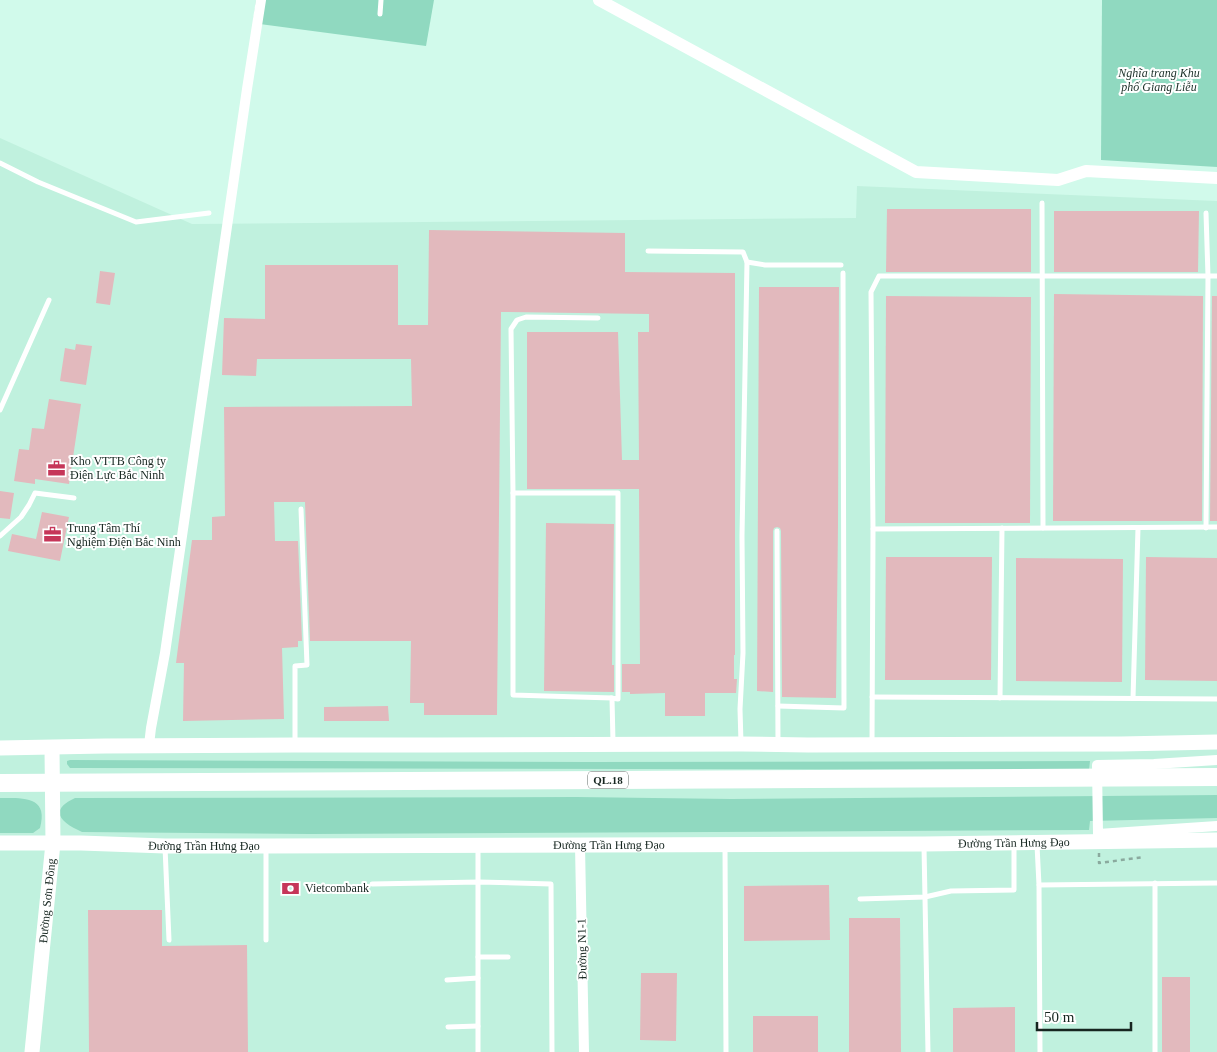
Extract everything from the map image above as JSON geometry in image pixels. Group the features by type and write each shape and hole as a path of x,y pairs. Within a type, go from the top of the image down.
{"highway":[{"name":"QL.18","path":"0,783 1217,777"}],"main road":[{"path":"0,748 295,744 435,746 1217,742"},
{"name":"Đường Sơn Đông","path":"32,1052 53,843 52,748"},
{"name":"Đường Trần Hưng Đạo","path":"0,843 165,846 580,846 1217,840"}],"street":[{"path":"149,745 167,644 261,0"},
{"path":"599,0 916,172 1058,180 1086,171 1217,178"},
{"path":"1217,760 1097,765 1098,834 1217,826"},
{"name":"Đường N1-1","path":"580,846 584,1052"}],"lane":[{"path":"380,14 381,0"},
{"path":"0,163 38,182 136,222 209,213"},
{"path":"1042,203 1043,528"},
{"path":"1206,212 1208,276 1206,528"},
{"path":"648,251 743,252 747,262 742,536 741,744"},
{"path":"747,262 765,265 841,265"},
{"path":"778,706 844,708 843,273"},
{"path":"872,744 871,292 879,276 1217,276"},
{"path":"0,410 49,300"},
{"path":"513,493 618,493 618,699 514,695 511,334 513,324 520,318 526,317 598,318"},
{"path":"0,536 21,517 35,493 74,498"},
{"path":"295,744 295,666 307,666 301,509"},
{"path":"873,528 1217,528"},
{"path":"1000,698 1002,528"},
{"path":"1133,698 1138,528"},
{"path":"777,531 778,744"},
{"path":"872,697 1217,699"},
{"path":"612,698 613,744"},
{"path":"860,899 925,897 950,891 1014,890 1014,843"},
{"path":"1037,843 1040,1052"},
{"path":"725,844 726,1052"},
{"path":"924,844 928,1052"},
{"path":"478,845 478,1052"},
{"path":"165,846 169,940"},
{"path":"266,846 266,940"},
{"path":"372,884 479,882 550,884 552,1052"},
{"path":"1155,1052 1156,883"},
{"path":"1039,885 1217,883"},
{"path":"478,957 508,957"},
{"path":"447,980 478,978"},
{"path":"448,1027 478,1026"}],"path":[{"path":"1099,862 1144,857"}],"shaded area":[{"path":"0,138 192,224 856,218 857,186 1217,201 1217,1052 0,1052"}],"green space":[{"path":"256,0 434,0 426,46 253,23"},
{"name":"Nghĩa trang Khu phố Giang Liễu","path":"1102,0 1217,0 1217,167 1101,160"},
{"path":"67,761 1090,761 1089,770 70,768"},
{"path":"1217,795 1217,818 1090,821 1089,830 310,834 82,832 64,821 60,812 66,803 75,798 576,797 731,799"},
{"path":"0,798 25,799 37,804 41,810 42,818 40,828 33,833 0,833"}],"building":[{"path":"887,209 1031,209 1031,272 886,272"},
{"path":"1054,211 1199,211 1198,272 1054,272"},
{"path":"429,230 625,233 625,272 735,273 734,679 737,679 736,693 705,693 705,716 665,716 665,693 630,694 630,692 622,692 622,664 640,664 639,489 527,489 527,332 618,332 622,460 639,460 638,332 649,332 649,314 501,312 497,715 424,715 424,703 410,703 411,641 310,641 305,502 274,502 275,541 298,541 302,641 298,641 298,647 282,648 284,719 183,721 184,663 176,663 192,540 212,540 212,517 225,516 224,407 412,406 411,359 257,359 256,376 222,375 224,318 265,319 265,265 398,265 398,325 428,325"},
{"path":"100,271 115,273 110,305 96,303"},
{"path":"759,287 839,287 836,698 782,697 781,531 777,527 773,531 773,692 757,691"},
{"path":"1054,294 1203,296 1202,521 1053,521"},
{"path":"886,296 1031,297 1030,523 885,523"},
{"path":"1212,296 1217,296 1217,521 1210,521"},
{"path":"76,344 92,346 86,385 60,381 65,348 75,350"},
{"path":"49,399 81,404 69,484 35,479 35,484 14,481 19,449 29,450 32,428 44,429"},
{"path":"0,491 14,493 10,519 0,518"},
{"path":"42,512 69,517 60,561 8,551 12,534 36,539"},
{"path":"546,523 614,524 612,665 614,665 614,692 544,691"},
{"path":"886,557 992,557 991,680 885,680"},
{"path":"1146,557 1217,558 1217,681 1145,680"},
{"path":"1016,558 1123,559 1122,682 1016,681"},
{"path":"388,706 389,721 324,721 324,707"},
{"path":"829,885 830,940 744,941 744,886"},
{"path":"88,910 162,910 162,946 247,945 248,1052 89,1052"},
{"path":"849,918 900,918 901,1052 849,1052"},
{"path":"641,973 677,973 676,1041 640,1040"},
{"path":"1162,977 1190,977 1190,1052 1162,1052"},
{"path":"1015,1007 1015,1052 953,1052 953,1008"},
{"path":"753,1016 818,1016 818,1052 753,1052"}],"place":[{"name":"Kho VTTB Công ty Điện Lực Bắc Ninh","path":"56,468"},
{"name":"Trung Tâm Thí Nghiệm Điện Bắc Ninh","path":"53,535"},
{"name":"Vietcombank","path":"291,888"}]}
